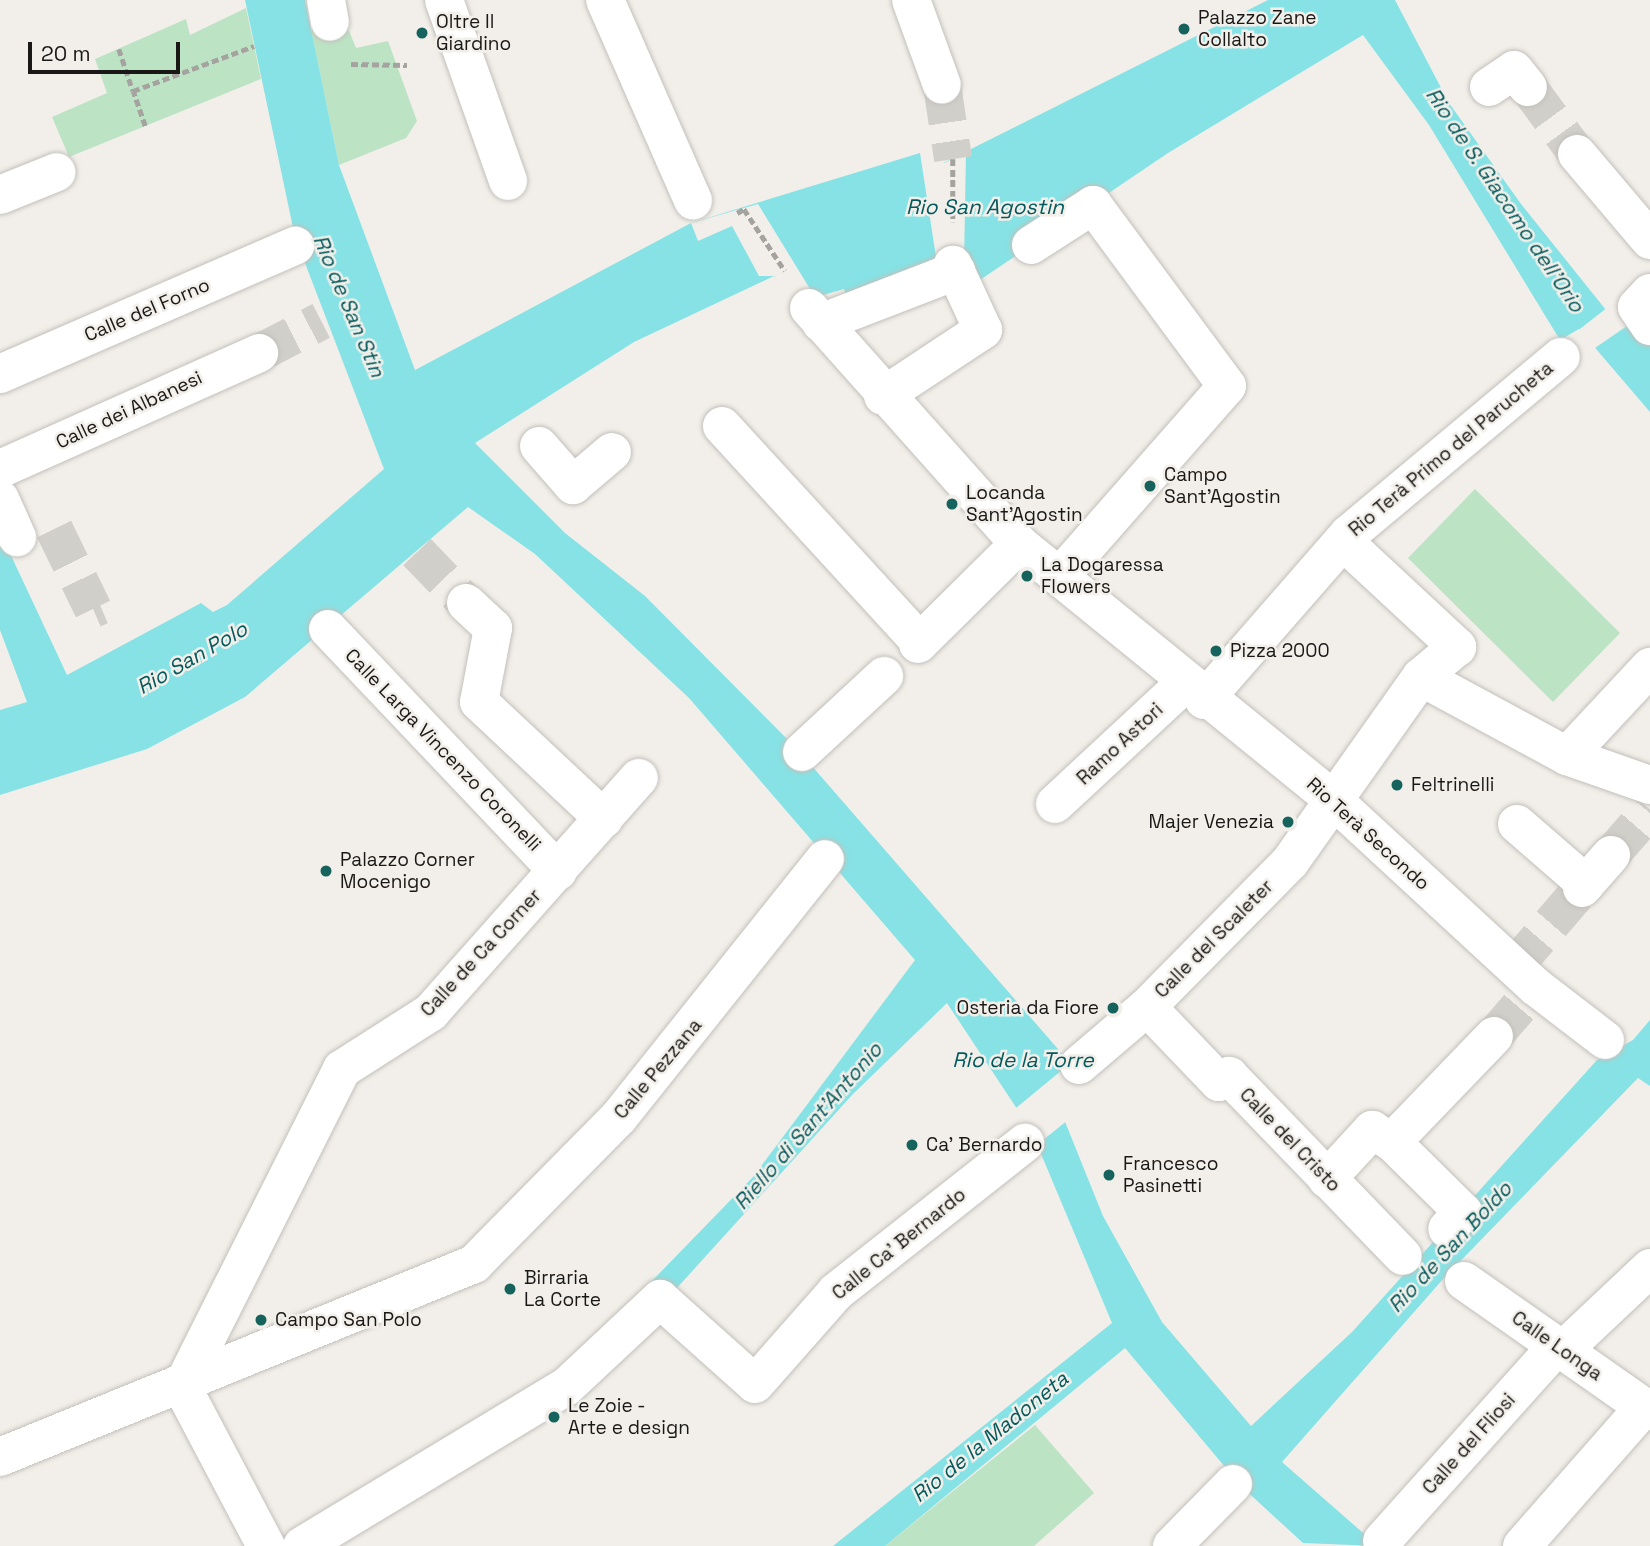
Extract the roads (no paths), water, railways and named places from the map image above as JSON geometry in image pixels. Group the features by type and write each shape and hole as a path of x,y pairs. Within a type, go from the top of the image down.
{"street":[{"path":"443,0 508,181"},
{"path":"605,0 693,200"},
{"path":"911,0 942,85"},
{"path":"1489,87 1514,70 1528,87"},
{"path":"1577,154 1650,240"},
{"path":"0,195 57,172"},
{"path":"883,396 983,330 955,268 815,315 883,396 1019,544 1059,577 1227,386 1093,205 1031,245"},
{"name":"Calle del Forno","path":"0,374 295,246"},
{"name":"Calle dei Albanesi","path":"0,469 259,353"},
{"name":"Rio Terà Primo del Parucheta","path":"1195,692 1343,541 1561,357"},
{"path":"722,426 919,643 1019,544"},
{"path":"539,446 573,485 612,453"},
{"path":"0,499 17,537"},
{"path":"1343,541 1457,647 1467,703"},
{"name":"Rio Terà Secondo","path":"1059,577 1128,632 1195,692 1330,797 1536,987 1605,1040"},
{"path":"466,603 493,628 479,702 604,819"},
{"name":"Calle Larga Vincenzo Coronelli","path":"328,629 558,872"},
{"name":"Calle del Scaleter","path":"1079,1065 1147,1007 1290,862 1330,797 1420,679 1457,647"},
{"path":"1579,743 1650,667"},
{"path":"802,752 884,676"},
{"path":"1420,679 1467,703 1579,743 1650,777"},
{"name":"Ramo Astori","path":"1055,804 1195,692"},
{"path":"1579,743 1650,785"},
{"name":"Calle de Ca Corner","path":"182,1387 342,1069 431,1012 639,778"},
{"path":"1517,824 1584,886 1611,855"},
{"name":"Calle Pezzana","path":"182,1387 474,1264 619,1117 825,859"},
{"name":"Calle del Cristo","path":"1147,1007 1219,1082 1229,1076 1403,1256"},
{"path":"1391,1142 1494,1035"},
{"path":"1327,1179 1372,1130 1391,1142 1463,1212 1447,1229"},
{"name":"Calle Ca' Bernardo","path":"302,1546 566,1387 660,1299 755,1384 836,1292 1025,1143"},
{"name":"Calle del Fliosi","path":"1382,1541 1559,1349 1650,1268"},
{"name":"Calle Longa","path":"1464,1281 1647,1409"},
{"path":"0,1457 182,1387 266,1546"},
{"path":"1522,1546 1647,1409"},
{"path":"1172,1546 1233,1484"}],"water":[{"path":"245,0 305,0 339,165 415,370 691,223 920,153 943,163 1268,0 1395,0 1449,103 1521,204 1606,310 1650,346 1650,412 1579,329 1560,340 1429,125 1363,35 1168,153 974,284 849,302 844,289 816,297 774,276 634,342 475,443 565,533 645,596 798,750 1071,1064 1049,1082 1103,1216 1162,1322 1251,1426 1352,1332 1597,1060 1633,1040 1650,1020 1650,1086 1638,1078 1444,1278 1282,1462 1378,1546 1303,1543 1241,1486 1125,1348 885,1546 833,1546 1112,1323 1031,1130 947,1003 853,1094 666,1300 650,1283 753,1177 915,960 689,698 535,554 468,507 245,697 147,749 0,795 0,710 27,702 0,630 0,532 67,675 201,603 213,612 227,605 384,469 295,237"}],"tunnel":[{"path":"942,85 953,159"},
{"path":"1528,87 1577,154"},
{"path":"259,353 321,321"},
{"path":"54,529 93,609 100,606"},
{"path":"417,552 466,603"},
{"path":"1611,855 1650,810"},
{"path":"1514,967 1582,888"},
{"path":"1494,1036 1536,987"}],"place":[{"name":"Palazzo Zane Collalto","path":"1184,29"},
{"name":"Oltre Il Giardino","path":"422,33"},
{"name":"Campo Sant'Agostin","path":"1150,486"},
{"name":"Locanda Sant'Agostin","path":"952,504"},
{"name":"La Dogaressa Flowers","path":"1027,576"},
{"name":"Pizza 2000","path":"1216,651"},
{"name":"Feltrinelli","path":"1397,785"},
{"name":"Majer Venezia","path":"1288,822"},
{"name":"Palazzo Corner Mocenigo","path":"326,871"},
{"name":"Osteria da Fiore","path":"1113,1008"},
{"name":"Ca' Bernardo","path":"912,1145"},
{"name":"Francesco Pasinetti","path":"1109,1175"},
{"name":"Birraria La Corte","path":"510,1289"},
{"name":"Campo San Polo","path":"261,1320"},
{"name":"Le Zoie - Arte e design","path":"554,1417"}],"water label":[{"name":"Rio de S. Giacomo dell'Orio","path":"1505,200"},
{"name":"Rio San Agostin","path":"985,207"},
{"name":"Rio de San Stin","path":"349,306"},
{"name":"Rio San Polo","path":"192,658"},
{"name":"Rio de la Torre","path":"1023,1060"},
{"name":"Riello di Sant'Antonio","path":"808,1126"},
{"name":"Rio de San Boldo","path":"1450,1247"},
{"name":"Rio de la Madoneta","path":"990,1437"}]}
